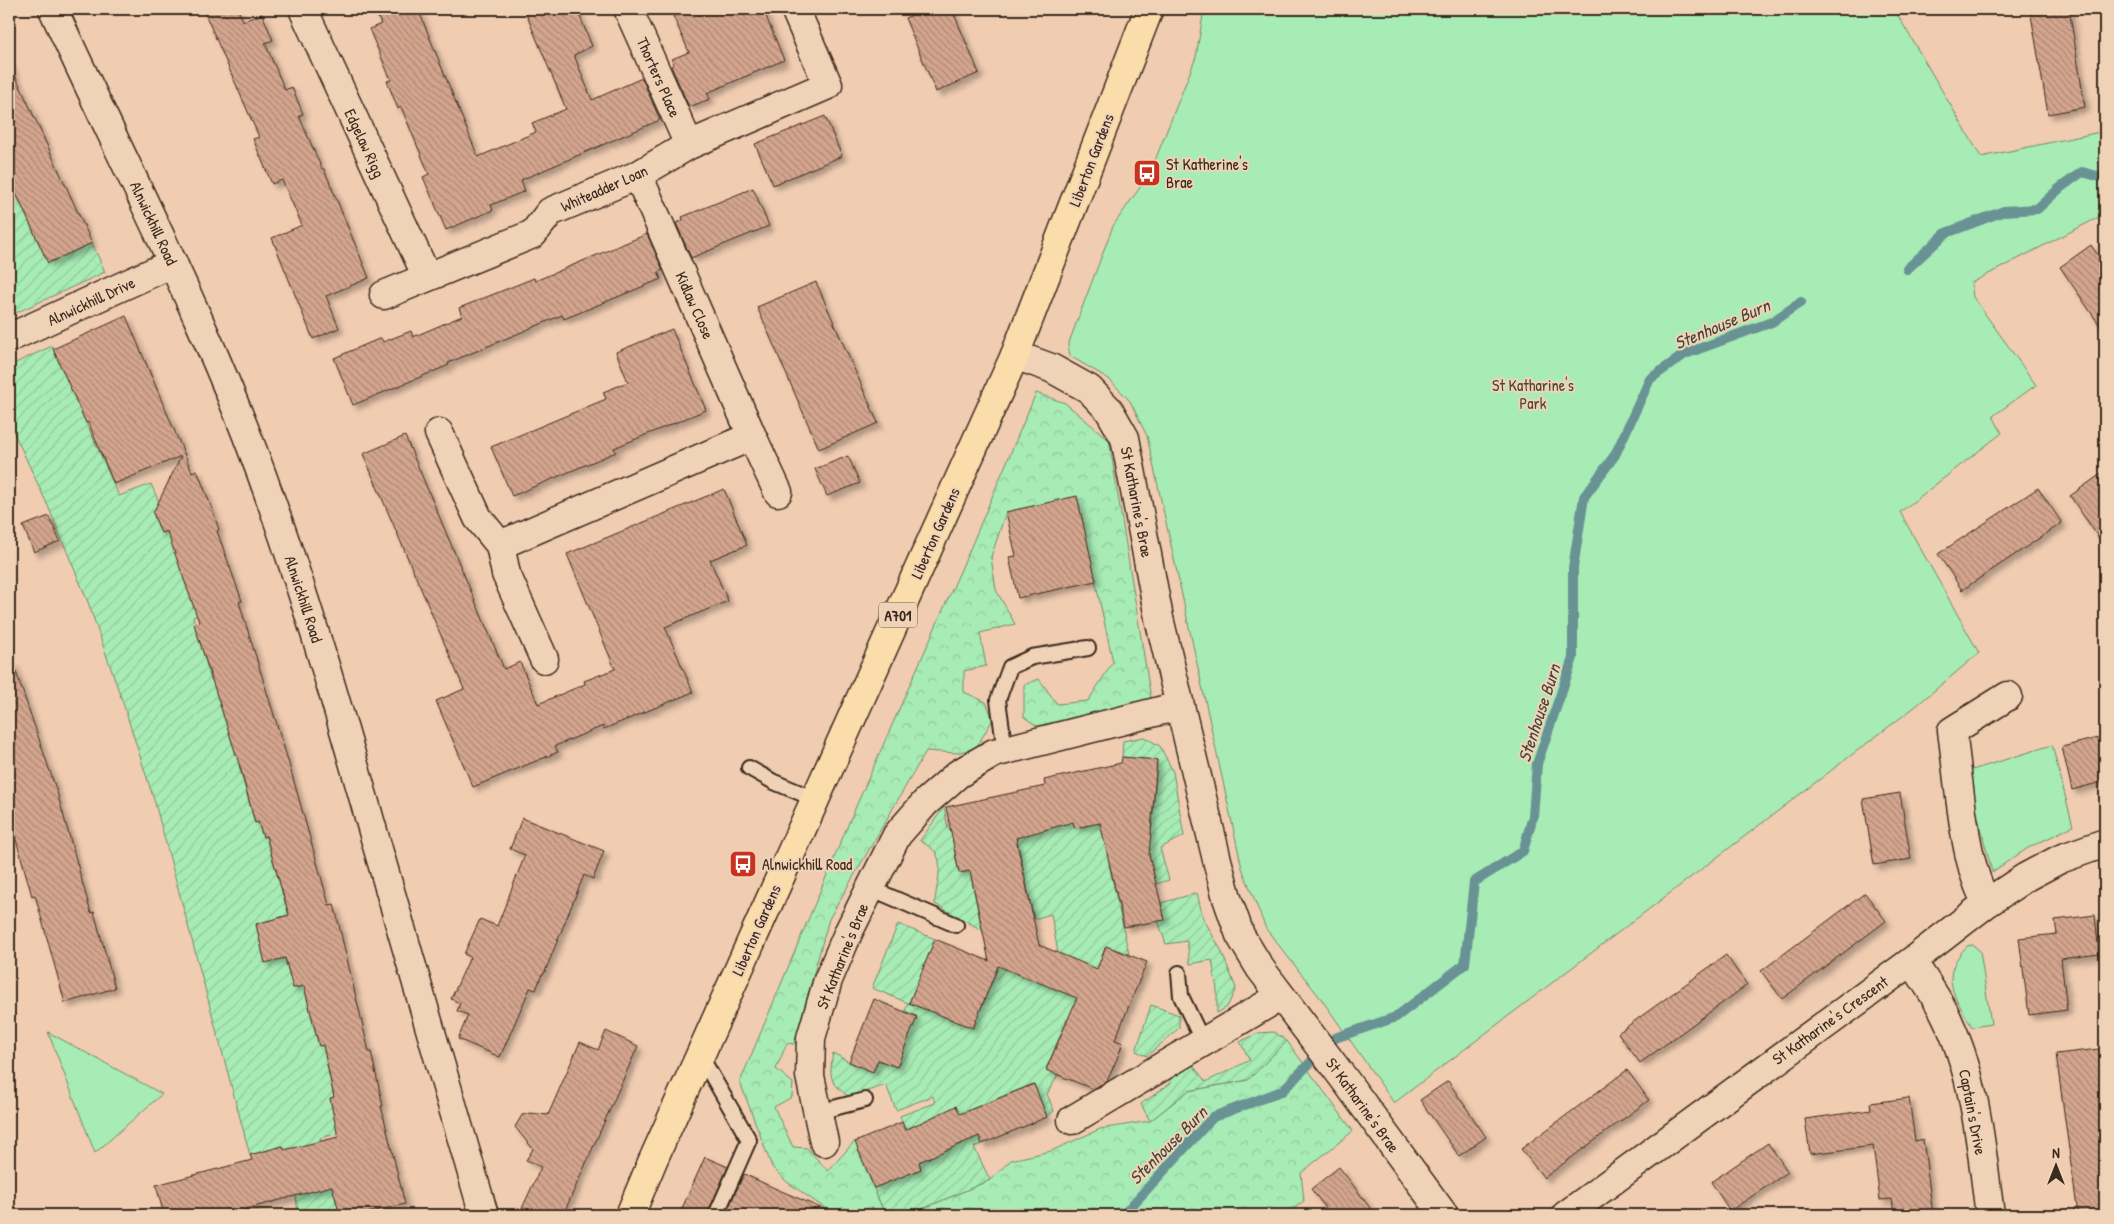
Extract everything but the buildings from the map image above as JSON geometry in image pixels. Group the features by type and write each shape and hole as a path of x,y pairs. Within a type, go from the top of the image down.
{"main road":[{"name":"Liberton Gardens","path":"630,1215 1015,355 1149,9"}],"street":[{"name":"Alnwickhill Road","path":"52,9 173,263 232,400 269,495 299,583 353,762 484,1215"},
{"name":"Edgelaw Rigg","path":"303,9 427,277"},
{"name":"Thorters Place","path":"628,9 689,145"},
{"name":"Whiteadder Loan","path":"384,295 533,234 550,212 638,175 689,145 828,85 795,9"},
{"name":"Kidlaw Close","path":"638,175 778,492"},
{"name":"Alnwickhill Drive","path":"9,338 173,263"},
{"name":"St Katharine's Brae","path":"1015,355 1051,368 1088,389 1108,410 1125,438 1159,618 1179,706 1227,898 1240,935 1260,968 1444,1215"},
{"path":"439,433 478,518 500,545 506,574 544,659"},
{"path":"500,545 752,436"},
{"path":"1987,903 1976,880 1965,826 1952,731 2008,696"},
{"name":"St Katharine's Brae","path":"824,1142 810,1076 810,1038 828,980 849,931 897,835 925,803 958,774 994,753 1179,706"},
{"name":"St Katharine's Crescent","path":"1566,1215 1912,961 1987,903 2026,877 2060,859 2105,843"},
{"name":"Captain's Drive","path":"1912,961 1945,1012 1969,1075 1978,1121 1990,1215"},
{"path":"1072,1120 1281,996"}],"lane":[{"path":"1005,751 998,700 1010,667 1032,657 1088,648"},
{"path":"749,768 774,782 815,800"},
{"name":"St Katharine's Brae","path":"870,888 956,925"},
{"path":"1179,973 1181,996 1203,1042"},
{"path":"700,1055 749,1140 716,1215"},
{"path":"818,1112 864,1100"}],"green space":[{"name":"St Katharine's Park","path":"1204,9 1894,9 1981,157 2105,131 2105,214 1971,283 1973,297 2036,385 1993,416 2002,433 1900,512 1979,653 1916,706 1394,1103 1322,1000 1266,929 1242,868 1147,436 1130,401 1109,379 1070,356 1068,345 1113,226 1150,173 1196,57"},
{"path":"9,178 48,263 92,243 105,272 9,316"},
{"path":"52,346 119,496 151,484 161,507 153,513 161,533 169,530 193,604 216,609 193,617 211,680 235,673 253,762 239,765 240,770 255,823 258,822 263,837 266,836 289,915 256,924 265,962 285,958 293,988 323,981 306,994 319,1046 341,1041 343,1052 325,1056 334,1097 330,1099 336,1126 360,1128 320,1138 340,1215 298,1215 296,1196 283,1146 250,1155 155,803 123,703 88,602 48,506 9,422 9,366"},
{"path":"1036,393 1065,403 1109,440 1151,699 1037,726 1024,717 1024,685 1039,679 1057,704 1088,701 1113,662 1077,497 1006,512 991,557 996,590 1015,624 980,633 986,666 964,671 964,692 986,702 993,719 976,748 956,753 926,751 829,919 794,1044 787,1043 776,1069 793,1083 792,1097 774,1107 793,1147 807,1148 828,1171 855,1141 885,1215 828,1215 829,1211 787,1182 772,1167 740,1082 850,820 970,549"},
{"path":"1144,737 1160,746 1173,772 1184,836 1160,848 1169,880 1156,884 1149,854 1109,864 1129,954 1106,946 1076,1023 1067,1019 1046,1069 1058,1075 1047,1094 1054,1111 1047,1117 1033,1084 969,1110 982,1144 974,1147 990,1180 908,1215 885,1215 874,1188 921,1169 919,1162 971,1139 956,1107 905,1130 900,1116 935,1103 933,1096 896,1110 886,1085 849,1097 834,1083 832,1078 833,1053 873,1072 878,1060 897,1067 917,1016 905,1011 908,1003 872,988 898,924 935,939 909,1003 973,1028 999,965 1054,960 1058,953 1051,914 1034,919 1009,802 1072,815 1075,828 1090,825 1094,810 1098,824 1152,827 1157,760 1122,757 1123,741"},
{"path":"2052,745 2073,826 2028,848 1992,872 1971,790 1969,771"},
{"path":"944,807 948,829 962,826 966,847 954,849 959,873 970,871 982,930 935,904 939,871 938,859 933,849 920,841"},
{"path":"1197,893 1203,918 1221,950 1236,988 1227,1007 1217,1013 1217,989 1212,960 1190,964 1187,941 1166,944 1158,921 1165,920 1161,903"},
{"path":"1973,945 1980,951 1991,1024 1972,1027 1955,995 1951,977 1958,957 1967,946"},
{"path":"1151,1005 1179,1015 1179,1028 1147,1056 1136,1051"},
{"path":"48,1032 162,1094 95,1153"},
{"path":"1274,1032 1287,1041 1248,1080 1188,1091 1150,1121 1141,1104 1171,1083 1168,1076 1192,1064 1206,1082 1250,1060 1240,1042 1258,1033"},
{"path":"1287,1041 1353,1131 1301,1173 1304,1201 1285,1215 908,1215 990,1180 1011,1160 1051,1151 1100,1129 1150,1121 1188,1091 1248,1080"}],"waterway":[{"name":"Stenhouse Burn","path":"1907,269 1946,233 2004,211 2037,209 2060,188 2082,172 2105,178"},
{"name":"Stenhouse Burn","path":"1123,1215 1213,1117 1282,1091 1335,1038 1396,1017 1465,964 1474,882 1523,851 1533,816 1537,764 1573,658 1573,568 1584,497 1615,455 1650,379 1685,354 1772,322 1801,302"}],"place":[{"name":"St Katherine's Brae","path":"1147,173"},
{"name":"Alnwickhill Road","path":"743,864"}]}
